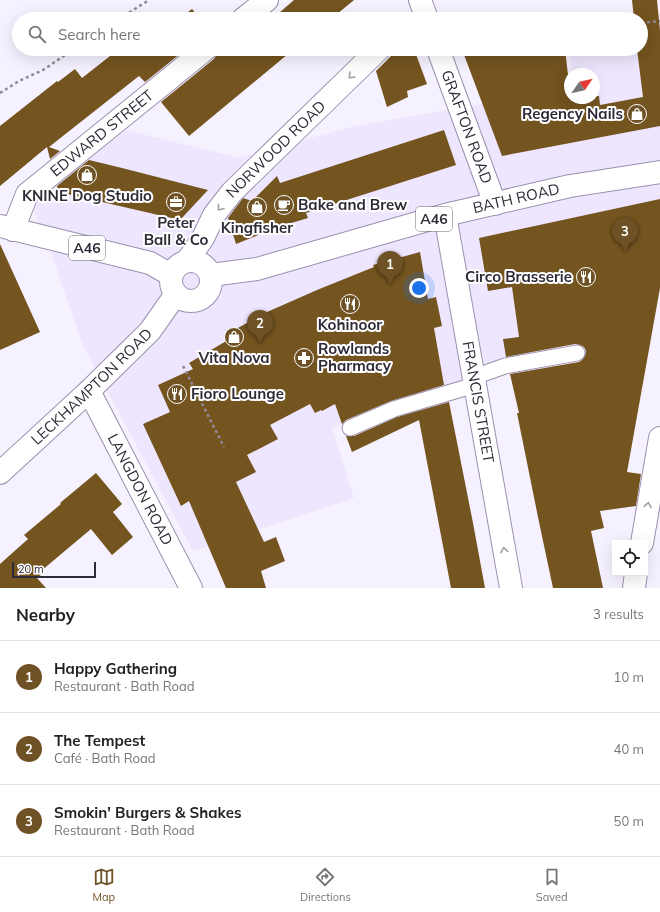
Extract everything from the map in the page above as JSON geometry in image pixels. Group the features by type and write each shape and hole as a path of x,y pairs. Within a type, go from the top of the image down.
{"street":[{"path":"252,12 267,0"},
{"name":"EDWARD STREET","path":"7,228 26,194 197,56"},
{"name":"NORWOOD ROAD","path":"187,260 202,238 214,216 232,192 372,56"},
{"name":"GRAFTON ROAD","path":"441,56 495,204"},
{"name":"BATH ROAD","path":"211,275 257,269 445,215 570,186 660,172"},
{"name":"FRANCIS STREET","path":"445,215 511,588"},
{"name":"A46","path":"7,228 150,264 174,285 181,299 188,301 194,301 206,294 210,289 211,275"},
{"path":"174,285 177,266 187,260 199,262 204,265 211,275"},
{"name":"LECKHAMPTON ROAD","path":"0,474 89,391 150,331 174,285"},
{"name":"LANGDON ROAD","path":"89,391 188,587"},
{"path":"643,540 660,438"},
{"path":"634,588 636,576"}],"lane":[{"path":"350,428 394,409 474,381 505,366 577,354"}],"path":[{"path":"130,12 149,0"},
{"path":"648,22 660,21"},
{"path":"0,93 19,81 43,70 64,56"},
{"path":"183,366 224,447"}],"shaded area":[{"path":"660,14 660,282 606,353 481,374 332,428 354,498 193,551 83,346 51,252 31,203 126,130 239,158 351,127 510,99 530,81 564,77 564,104 600,104 600,68 571,68 570,56 648,56 648,15"}],"building":[{"path":"294,0 354,0 339,12 280,12"},
{"path":"632,0 657,0 660,31 660,126 502,156 464,56 566,56 567,68 564,68 564,104 600,105 643,97 638,56 648,56 648,12 633,12"},
{"path":"110,56 177,56 145,82 139,76 49,147 60,151 50,159 47,147 0,186 0,126 57,81 58,82 75,69 82,78"},
{"path":"216,56 286,56 189,136 161,102"},
{"path":"391,56 417,56 427,84 407,91 408,97 387,107 376,71"},
{"path":"444,130 456,165 306,213 308,218 278,227 236,244 228,218 243,198 252,201 277,176 280,183"},
{"path":"89,160 208,190 180,220 59,192 57,186"},
{"path":"660,199 660,288 627,472 641,474 636,506 600,511 604,528 591,531 603,588 553,588 510,374 579,362 585,356 586,351 584,347 575,344 506,357 503,339 519,337 512,287 488,291 479,238"},
{"path":"0,244 40,332 0,350"},
{"path":"420,252 428,299 436,297 442,326 434,328 444,385 391,401 346,420 342,424 335,404 315,413 310,404 270,425 278,439 247,455 256,472 236,482 264,542 276,537 285,561 261,571 266,588 226,588 189,501 181,506 143,424 170,412 158,385 193,369 189,363 228,340 225,335 267,312 374,267 373,265"},
{"path":"449,402 485,588 451,588 419,420 352,452 346,436 354,436 397,417"},
{"path":"96,473 122,504 113,512 133,537 112,555 91,529 41,571 43,573 37,578 46,588 0,588 0,564 28,539 24,535"}],"place":[{"name":"Regency Nails","path":"637,114"},
{"name":"KNINE Dog Studio","path":"87,175"},
{"name":"Peter Ball & Co","path":"176,202"},
{"name":"Bake and Brew","path":"284,205"},
{"name":"Kingfisher","path":"257,207"},
{"name":"Smokin' Burgers & Shakes","path":"625,251"},
{"name":"Circo Brasserie","path":"586,277"},
{"name":"Happy Gathering","path":"390,284"},
{"name":"Kohinoor","path":"350,304"},
{"name":"Vita Nova","path":"234,337"},
{"name":"The Tempest","path":"260,343"},
{"name":"Rowlands Pharmacy","path":"304,358"},
{"name":"Fioro Lounge","path":"177,394"}]}
